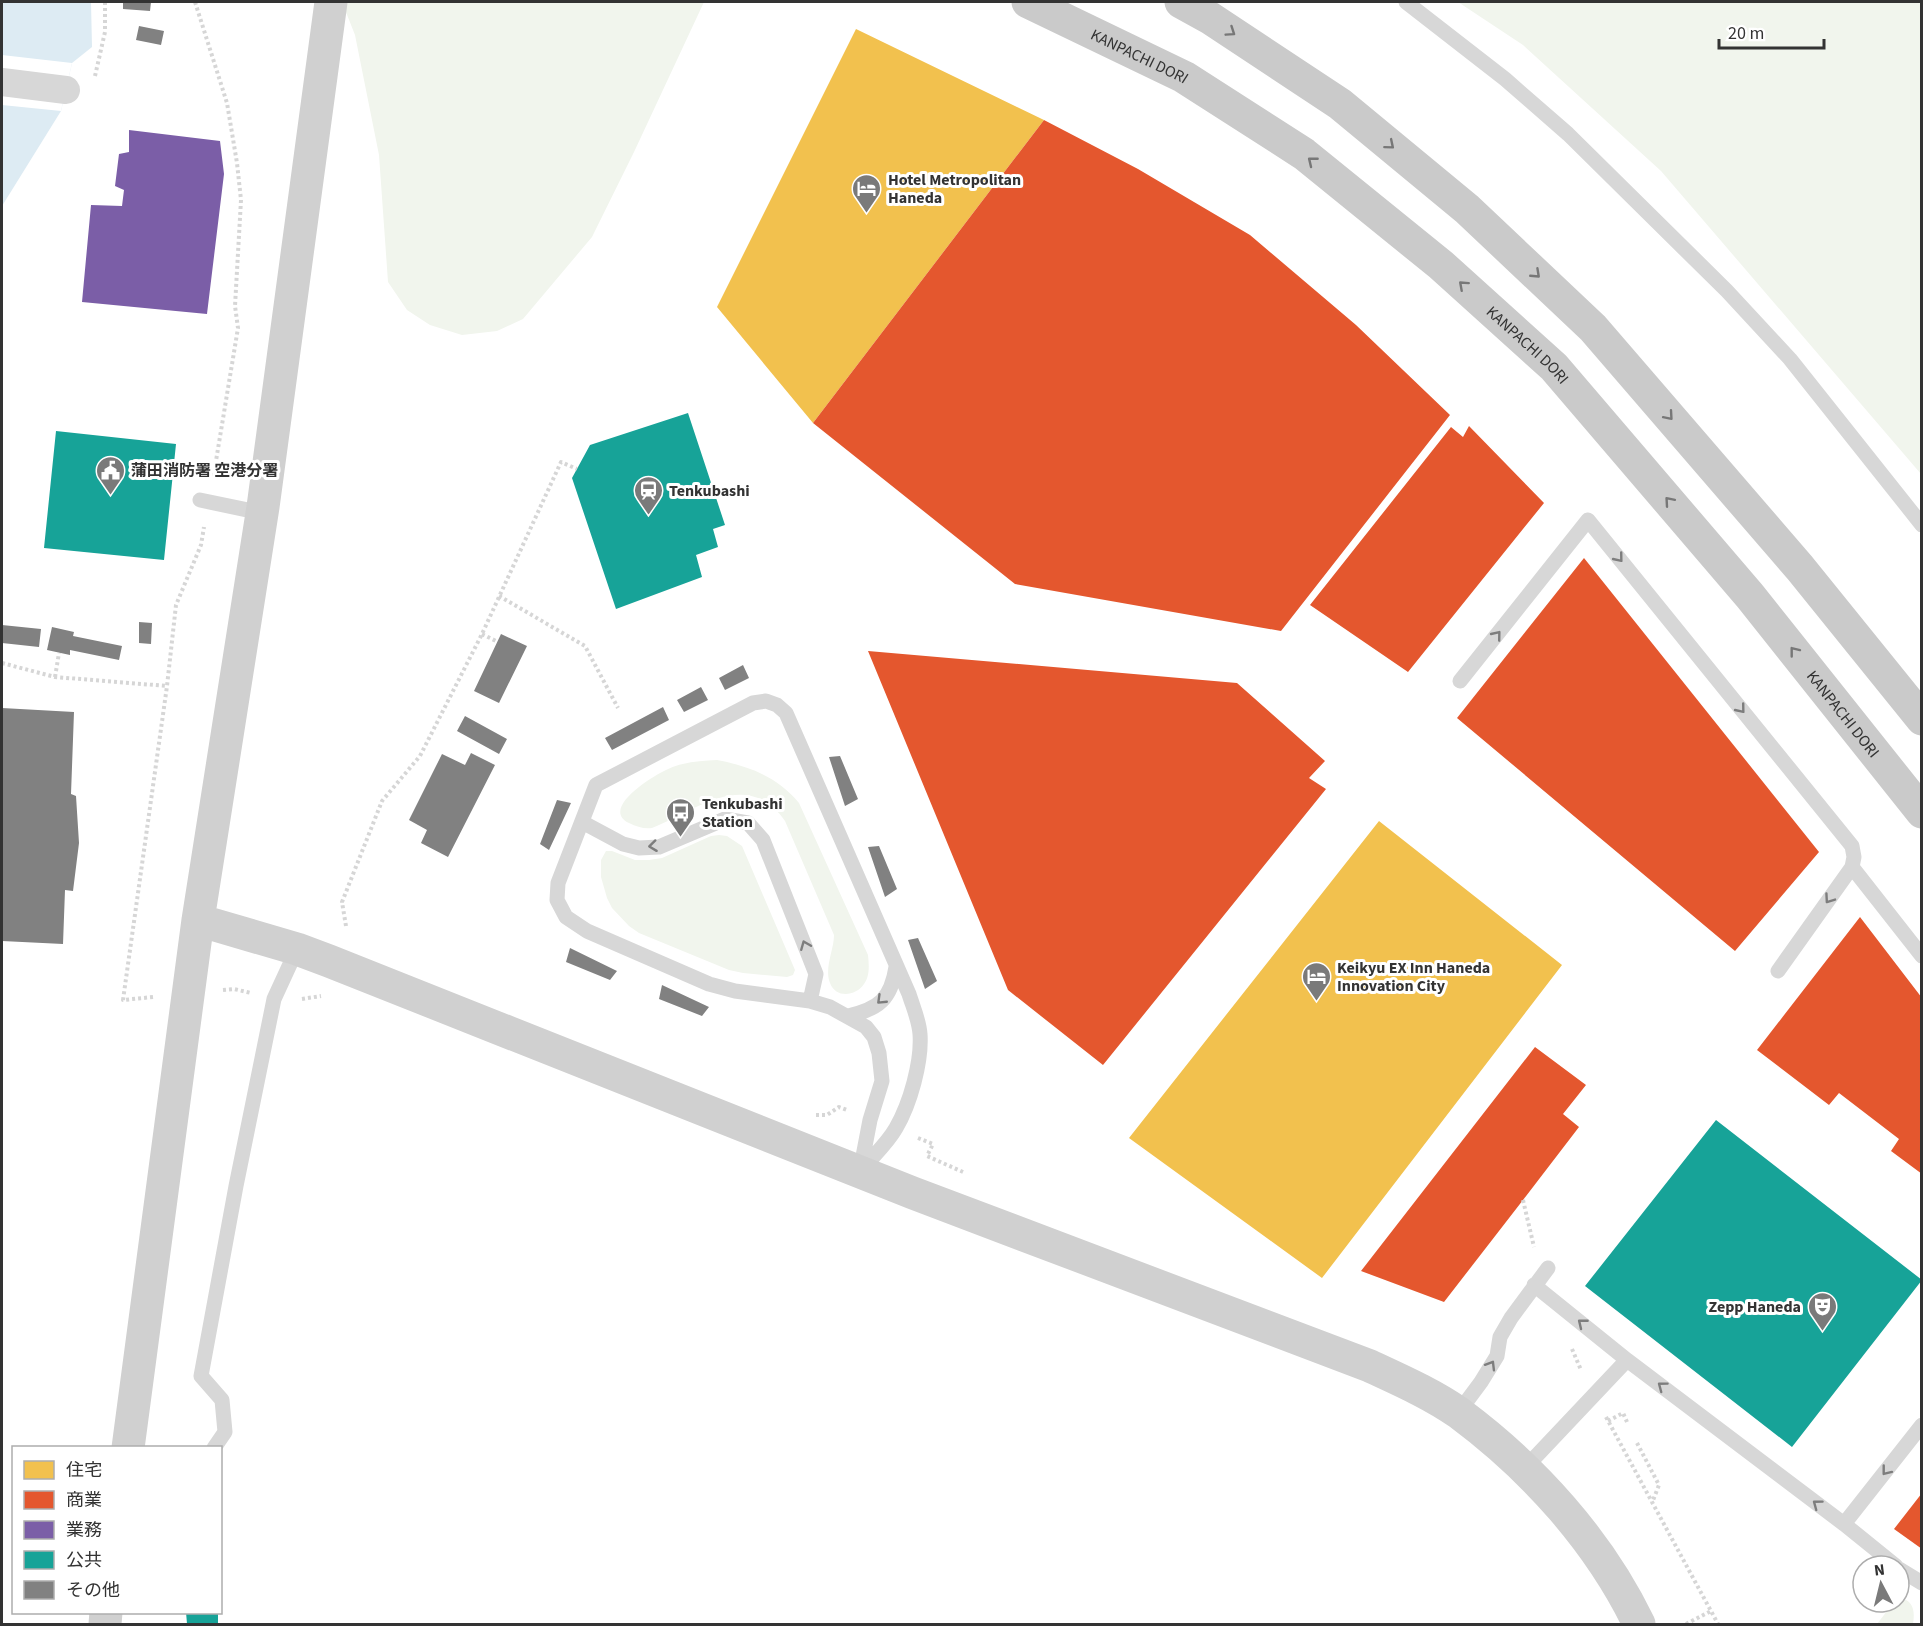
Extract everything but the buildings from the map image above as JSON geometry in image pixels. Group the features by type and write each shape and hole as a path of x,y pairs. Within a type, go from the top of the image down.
{"main road":[{"name":"KANPACHI DORI","path":"1028,2 1184,77 1304,154 1441,265 1554,367 1750,596 1922,812"},
{"path":"1182,2 1341,104 1467,209 1593,328 1800,567 1922,719"}],"street":[{"path":"128,1446 198,920 262,513 331,2"},
{"path":"2,82 66,90"},
{"path":"198,920 297,949 860,1172 1370,1366 1413,1386 1458,1413 1524,1469 1557,1503 1606,1567 1639,1624"}],"lane":[{"path":"1406,2 1505,80 1568,134 1727,291 1790,359 1922,525"},
{"path":"205,500 262,513"},
{"path":"1461,681 1588,520 1852,846 1854,857 1852,867 1778,970"},
{"path":"766,702 777,705 786,712 909,994 917,1018 920,1034 919,1054 912,1089 896,1129 860,1172 870,1119 882,1081 879,1053 874,1037 866,1027 830,1007 810,1001 709,984 587,931 566,917 557,900 558,882 596,785 753,703 766,702"},
{"path":"582,822 623,844 639,848 659,847 725,819 748,823 763,840 816,974 810,1001"},
{"path":"1852,867 1922,956"},
{"path":"215,1446 225,1432 222,1400 201,1376 274,999 297,949"},
{"path":"848,1016 873,1008 884,1000 894,981 896,967"},
{"path":"1458,1413 1497,1356 1500,1337 1548,1268"},
{"path":"1534,1285 1627,1360 1881,1554"},
{"path":"1524,1469 1627,1360"},
{"path":"1844,1524 1922,1425"}],"path":[{"path":"66,90 92,89 105,32 105,2"},
{"path":"157,997 123,1000 167,686 176,605 201,545 205,500 238,328 235,306 241,200 227,103 195,2"},
{"path":"346,926 342,902 382,801 420,756 482,634 561,462 576,469"},
{"path":"499,596 585,646 618,708"},
{"path":"482,634 498,642"},
{"path":"55,677 59,653"},
{"path":"2,663 55,677 167,686"},
{"path":"212,991 234,989 274,999"},
{"path":"814,1115 827,1115 839,1107 849,1111"},
{"path":"910,1135 933,1144 927,1156 964,1173"},
{"path":"1608,1421 1623,1413 1627,1422"},
{"path":"1612,1429 1718,1624"},
{"path":"1637,1443 1659,1485 1652,1503"},
{"path":"1686,1624 1711,1611"}],"shaded area":[{"path":"2,2 91,2 92,47 72,63 61,111 2,206"},
{"path":"342,2 704,2 592,237 523,319 497,331 462,335 430,325 407,310 388,282 379,155 355,35"},
{"path":"1458,2 1921,2 1921,474 1661,171 1523,45"},
{"path":"717,760 762,774 782,786 799,803 868,955 867,978 856,991 841,994 830,983 828,971 834,935 785,821 770,805 755,797 738,795 721,798 652,828 635,826 622,817 620,810 624,802 640,786 659,774 684,764"},
{"path":"711,836 727,836 742,846 795,970 793,975 787,977 729,970 639,933 612,908 601,877 601,860 606,851 635,860 649,860 662,858"},
{"path":"1911,1604 1914,1615 1913,1624 1877,1624 1885,1614 1911,1614"}],"pier":[{"path":"2,55 72,63 61,111 2,105"}],"place":[{"name":"Hotel Metropolitan Haneda","path":"867,214"},
{"name":"蒲田消防署 空港分署","path":"110,496"},
{"name":"Tenkubashi","path":"648,516"},
{"name":"Tenkubashi Station","path":"681,838"},
{"name":"Keikyu EX Inn Haneda Innovation City","path":"1316,1002"},
{"name":"Zepp Haneda","path":"1822,1332"}]}
